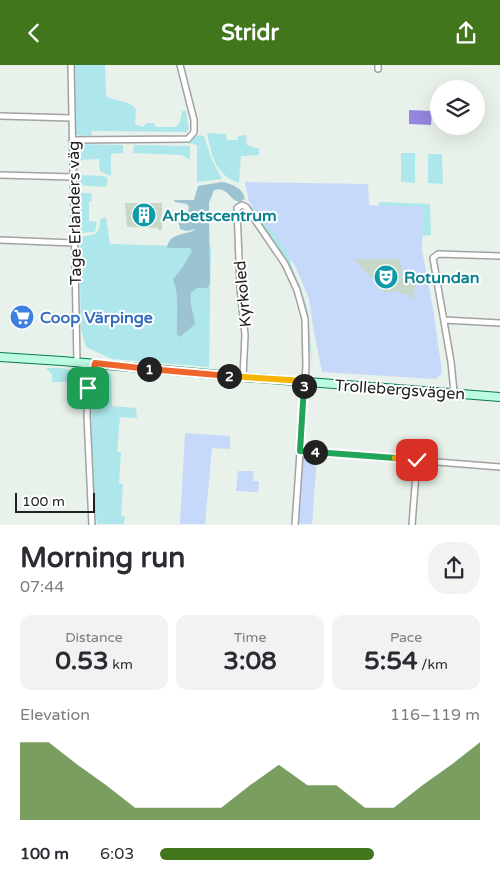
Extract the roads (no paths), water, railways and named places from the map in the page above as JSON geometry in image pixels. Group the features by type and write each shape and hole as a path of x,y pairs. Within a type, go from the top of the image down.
{"street":[{"name":"Tage Erlanders väg","path":"71,65 74,243 81,362 88,388"},
{"path":"72,140 188,139 194,132 194,121 180,65"},
{"path":"0,116 72,118"},
{"path":"0,175 73,177"},
{"name":"Kyrkoled","path":"243,377 245,335 240,287 237,211 240,206 246,207 280,256 297,291 305,326 304,381"},
{"path":"0,241 74,243"},
{"path":"454,392 451,362 433,262 435,255 500,256"},
{"path":"444,320 500,323"},
{"name":"Trollebergsvägen","path":"0,357 95,363 243,377 500,397"},
{"path":"92,525 87,416 88,388 95,363"},
{"path":"295,525 304,381"},
{"path":"300,451 500,467"},
{"path":"412,525 417,460"}],"place":[{"name":"Arbetscentrum","path":"144,215"},
{"name":"Rotundan","path":"386,277"},
{"name":"Coop Värpinge","path":"22,317"}]}
